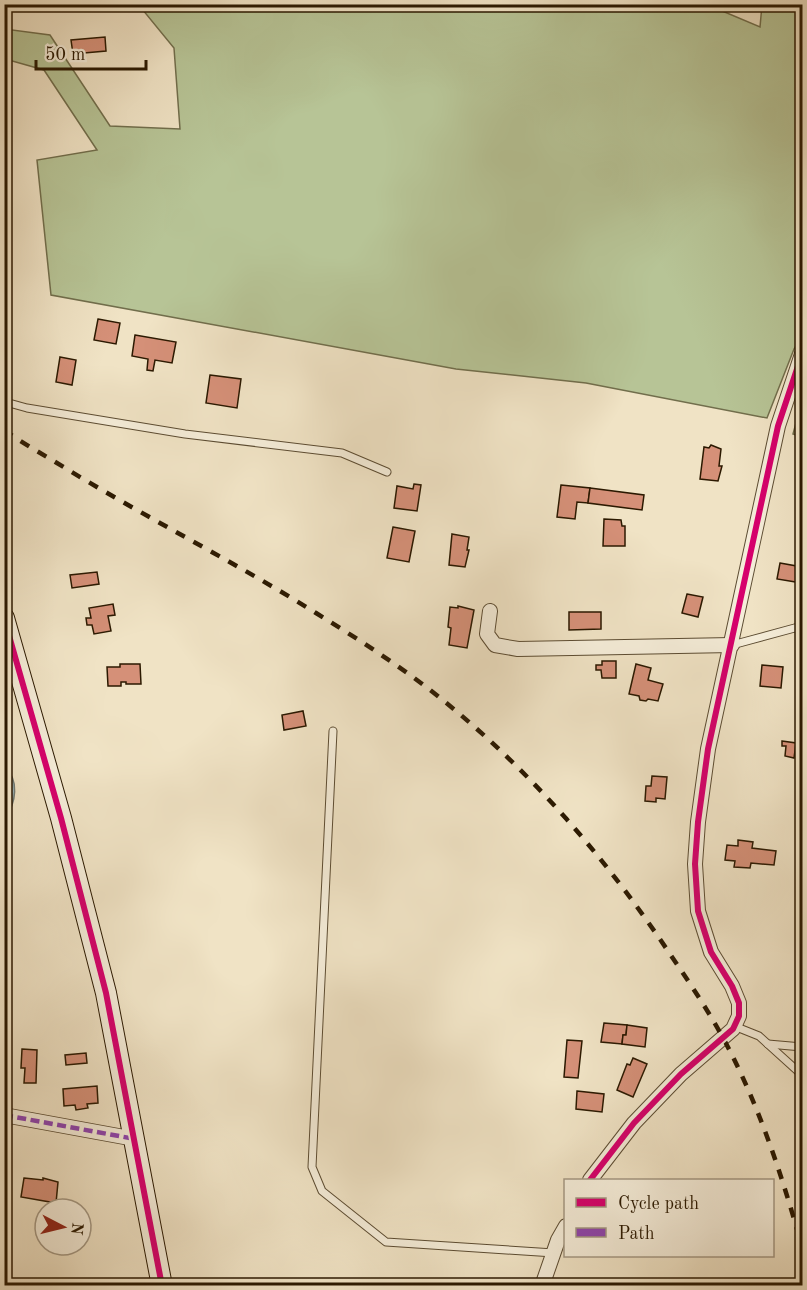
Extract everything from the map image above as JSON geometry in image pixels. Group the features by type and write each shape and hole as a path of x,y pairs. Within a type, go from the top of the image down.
{"street":[{"path":"591,1179 634,1123 681,1074 735,1026 739,1016 739,1003 732,986 711,952 698,911 696,864 698,822 708,749 778,426 802,354"},
{"path":"490,611 488,634 495,645 518,649 732,645"},
{"path":"4,618 87,913 106,993 162,1286"},
{"path":"4,1115 135,1139"},
{"path":"542,1286 564,1230"}],"lane":[{"path":"4,399 9,403 27,408 174,432 342,453 387,472"},
{"path":"732,645 802,626"},
{"path":"333,731 312,1167 322,1191 386,1242 554,1253"},
{"path":"735,1026 759,1036 802,1075"},
{"path":"768,1044 802,1047"}],"green space":[{"path":"155,5 708,5 760,27 762,5 802,5 802,336 794,349 767,418 586,383 456,369 51,295 37,160 97,150 44,70 5,59 5,29 50,35 110,126 180,129 174,48 142,9"},
{"path":"802,401 802,437 793,434"}],"water":[{"path":"4,766 12,778 15,792 12,806 5,818"}],"building":[{"path":"105,37 106,51 73,54 71,40"},
{"path":"98,319 120,323 116,344 94,340"},
{"path":"135,335 176,342 172,363 155,360 153,371 147,370 148,359 132,356"},
{"path":"60,357 76,360 72,385 56,382"},
{"path":"210,375 241,379 237,408 206,403"},
{"path":"711,445 721,449 719,466 722,466 718,481 700,479 704,447 709,448"},
{"path":"414,484 421,485 417,511 394,508 397,486 413,489"},
{"path":"561,485 590,488 588,503 577,502 575,519 557,517"},
{"path":"590,488 644,495 642,510 588,503"},
{"path":"604,519 621,520 622,526 625,526 625,546 603,546"},
{"path":"393,527 415,531 409,562 387,558"},
{"path":"452,534 469,537 465,567 449,565"},
{"path":"780,563 802,567 802,583 777,579"},
{"path":"97,572 99,584 72,588 70,575"},
{"path":"687,594 703,597 698,617 682,613"},
{"path":"113,604 115,615 108,616 111,631 94,634 92,625 87,625 86,618 91,618 89,608"},
{"path":"458,606 474,610 467,648 449,645 450,607 458,608"},
{"path":"569,612 601,612 601,629 569,630"},
{"path":"602,661 616,661 616,678 602,678 601,670 596,670 596,665 602,665"},
{"path":"120,664 140,664 141,684 121,682 121,686 108,686 107,667 120,667"},
{"path":"636,664 651,668 648,680 663,684 658,701 640,700 639,696 629,694"},
{"path":"762,665 783,667 781,688 760,686"},
{"path":"303,711 306,726 284,730 282,715"},
{"path":"782,741 796,743 794,758 785,756 786,746 782,746"},
{"path":"652,776 667,777 665,799 656,798 656,802 645,801 646,786 651,786"},
{"path":"738,840 753,842 752,848 776,851 774,865 751,863 750,868 734,867 735,861 725,860 727,845 738,846"},
{"path":"604,1023 627,1025 622,1044 601,1042"},
{"path":"627,1025 647,1028 645,1047 622,1044"},
{"path":"567,1040 582,1041 578,1078 564,1077"},
{"path":"22,1049 37,1050 36,1083 24,1083 25,1068 21,1068"},
{"path":"86,1053 87,1063 66,1065 65,1055"},
{"path":"633,1058 647,1064 633,1097 617,1090 627,1064 630,1065"},
{"path":"97,1086 98,1103 87,1104 88,1108 76,1110 75,1105 64,1106 63,1089"},
{"path":"577,1091 604,1094 602,1112 576,1109"},
{"path":"24,1178 43,1180 43,1178 58,1182 57,1197 33,1197 33,1199 21,1197"}],"railway":[{"path":"4,430 101,489 286,595 379,653 439,697 504,754 534,784 618,881 668,951 716,1025 758,1113 802,1247"}],"marked path":[{"path":"4,1115 135,1139"}],"cycle path":[{"path":"591,1179 634,1123 681,1074 733,1029 739,1016 739,1003 732,986 711,952 698,911 695,864 698,822 708,749 778,426 802,354"},
{"path":"4,618 61,818 106,993 162,1286"}]}
